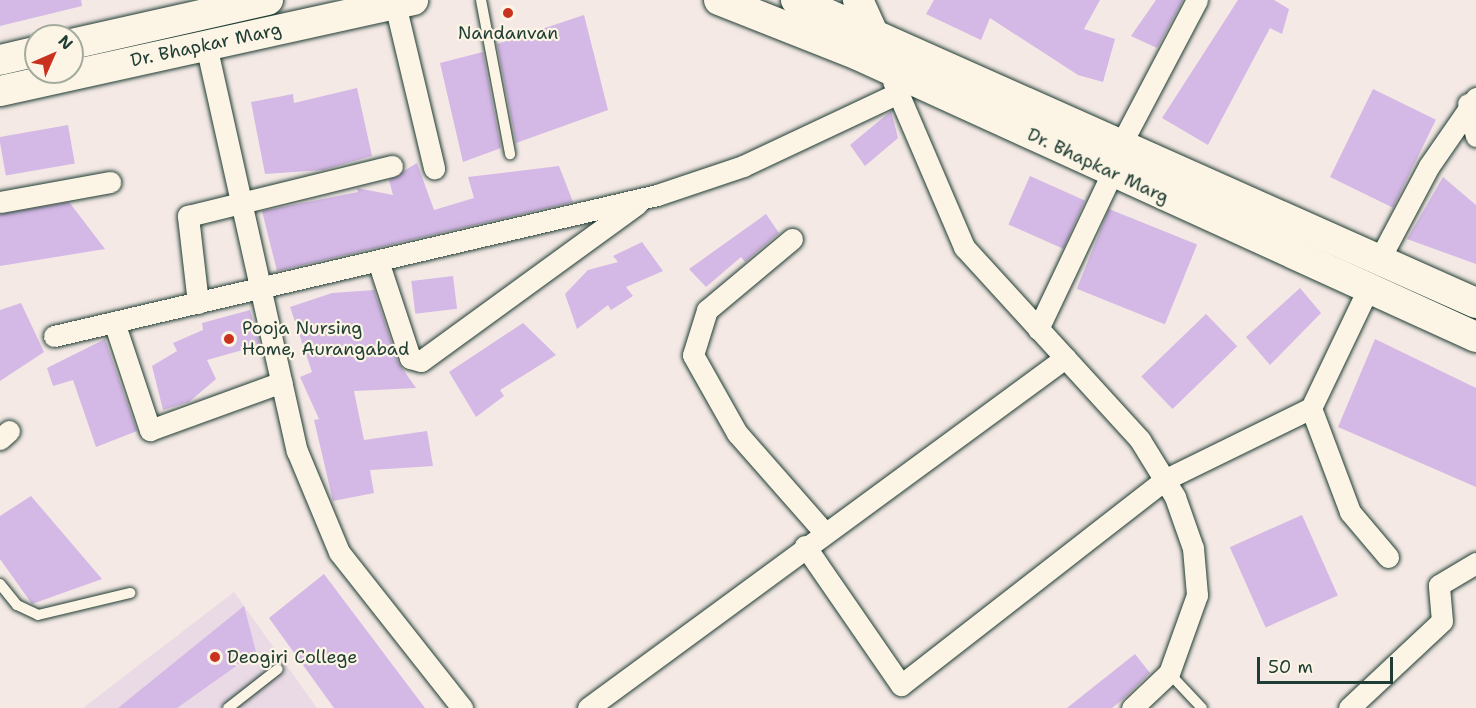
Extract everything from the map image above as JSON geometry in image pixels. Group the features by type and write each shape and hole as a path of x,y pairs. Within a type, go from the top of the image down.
{"main road":[{"name":"Dr. Bhapkar Marg","path":"84,41 221,5 268,0"},
{"name":"Dr. Bhapkar Marg","path":"718,0 867,46 1121,144 1476,303"},
{"path":"796,0 847,8 867,46"},
{"name":"Dr. Bhapkar Marg","path":"0,91 206,45 319,10 404,2"},
{"name":"Dr. Bhapkar Marg","path":"867,46 893,81 1112,173 1476,337"},
{"path":"0,60 24,55"}],"street":[{"path":"1121,144 1197,0"},
{"path":"404,2 434,168"},
{"path":"206,45 297,451 339,552 462,708"},
{"path":"54,336 645,198 743,166 893,81 964,247 1140,440 1164,480 1193,548 1197,595 1169,672 1132,708"},
{"path":"1472,101 1476,136"},
{"path":"1379,260 1472,101"},
{"path":"198,303 188,216 392,166"},
{"path":"1038,328 1112,173"},
{"path":"0,202 110,182"},
{"path":"378,261 410,358 421,361 645,198"},
{"path":"792,239 707,310 693,355 737,433 824,532"},
{"path":"805,546 901,685 1164,480 1311,408 1368,289"},
{"path":"114,322 150,430 282,382"},
{"path":"591,707 824,532 1065,358"},
{"path":"1311,408 1350,512 1388,557"},
{"path":"1349,708 1443,621 1439,585 1476,563"}],"lane":[{"path":"481,0 510,154"},
{"path":"0,584 17,605 38,615 130,593"},
{"path":"228,708 278,669"},
{"path":"1169,672 1202,708"}],"shaded area":[{"name":"Deogiri College","path":"234,592 317,708 83,708"}],"building":[{"path":"0,0 81,0 82,6 0,26"},
{"path":"934,0 1100,0 1084,29 1115,39 1103,82 1078,75 990,18 981,40 926,14"},
{"path":"1156,0 1183,0 1157,48 1131,36"},
{"path":"1238,0 1274,0 1289,9 1282,34 1270,28 1208,145 1162,118"},
{"path":"584,15 608,110 516,143 497,44"},
{"path":"483,52 501,148 463,162 440,63"},
{"path":"357,88 372,156 323,170 265,174 251,102 293,94 294,103"},
{"path":"1373,89 1436,120 1393,208 1330,177"},
{"path":"891,111 898,138 865,166 850,145"},
{"path":"68,125 75,163 6,176 0,137"},
{"path":"417,163 434,210 474,198 468,177 559,166 573,202 277,271 262,211 358,192 357,188 393,195 389,180"},
{"path":"1030,176 1085,200 1063,249 1008,224"},
{"path":"1443,177 1476,205 1476,264 1407,239"},
{"path":"69,202 105,249 0,266 0,214"},
{"path":"1109,209 1197,245 1165,324 1077,289"},
{"path":"766,214 779,233 745,262 741,257 706,287 689,269"},
{"path":"642,242 663,271 626,287 633,296 611,310 608,305 577,329 565,294 588,270 618,262 613,256"},
{"path":"453,276 457,309 415,314 411,281"},
{"path":"1300,288 1321,313 1270,365 1246,337"},
{"path":"374,290 398,362 416,388 354,391 364,440 427,431 433,466 370,470 374,493 333,501 314,420 319,419 300,377 312,372 290,307 332,293"},
{"path":"21,303 44,352 0,381 0,310"},
{"path":"250,310 260,345 207,360 216,379 189,402 163,410 152,366 177,351 173,343 203,330 202,323"},
{"path":"1206,314 1237,346 1173,409 1141,377"},
{"path":"523,323 556,355 500,390 504,396 476,417 449,372"},
{"path":"105,339 137,431 96,447 73,380 53,386 47,368"},
{"path":"1375,339 1476,388 1476,487 1338,427"},
{"path":"31,496 102,579 32,604 0,559 0,516"},
{"path":"1302,515 1338,595 1266,628 1230,547"},
{"path":"324,574 425,708 334,708 269,618"},
{"path":"244,606 256,652 177,708 118,708"},
{"path":"1135,654 1150,673 1112,708 1067,708"}],"place":[{"name":"Nandanvan","path":"508,13"},
{"name":"Pooja Nursing Home, Aurangabad","path":"229,339"},
{"name":"Deogiri College","path":"215,657"}]}
